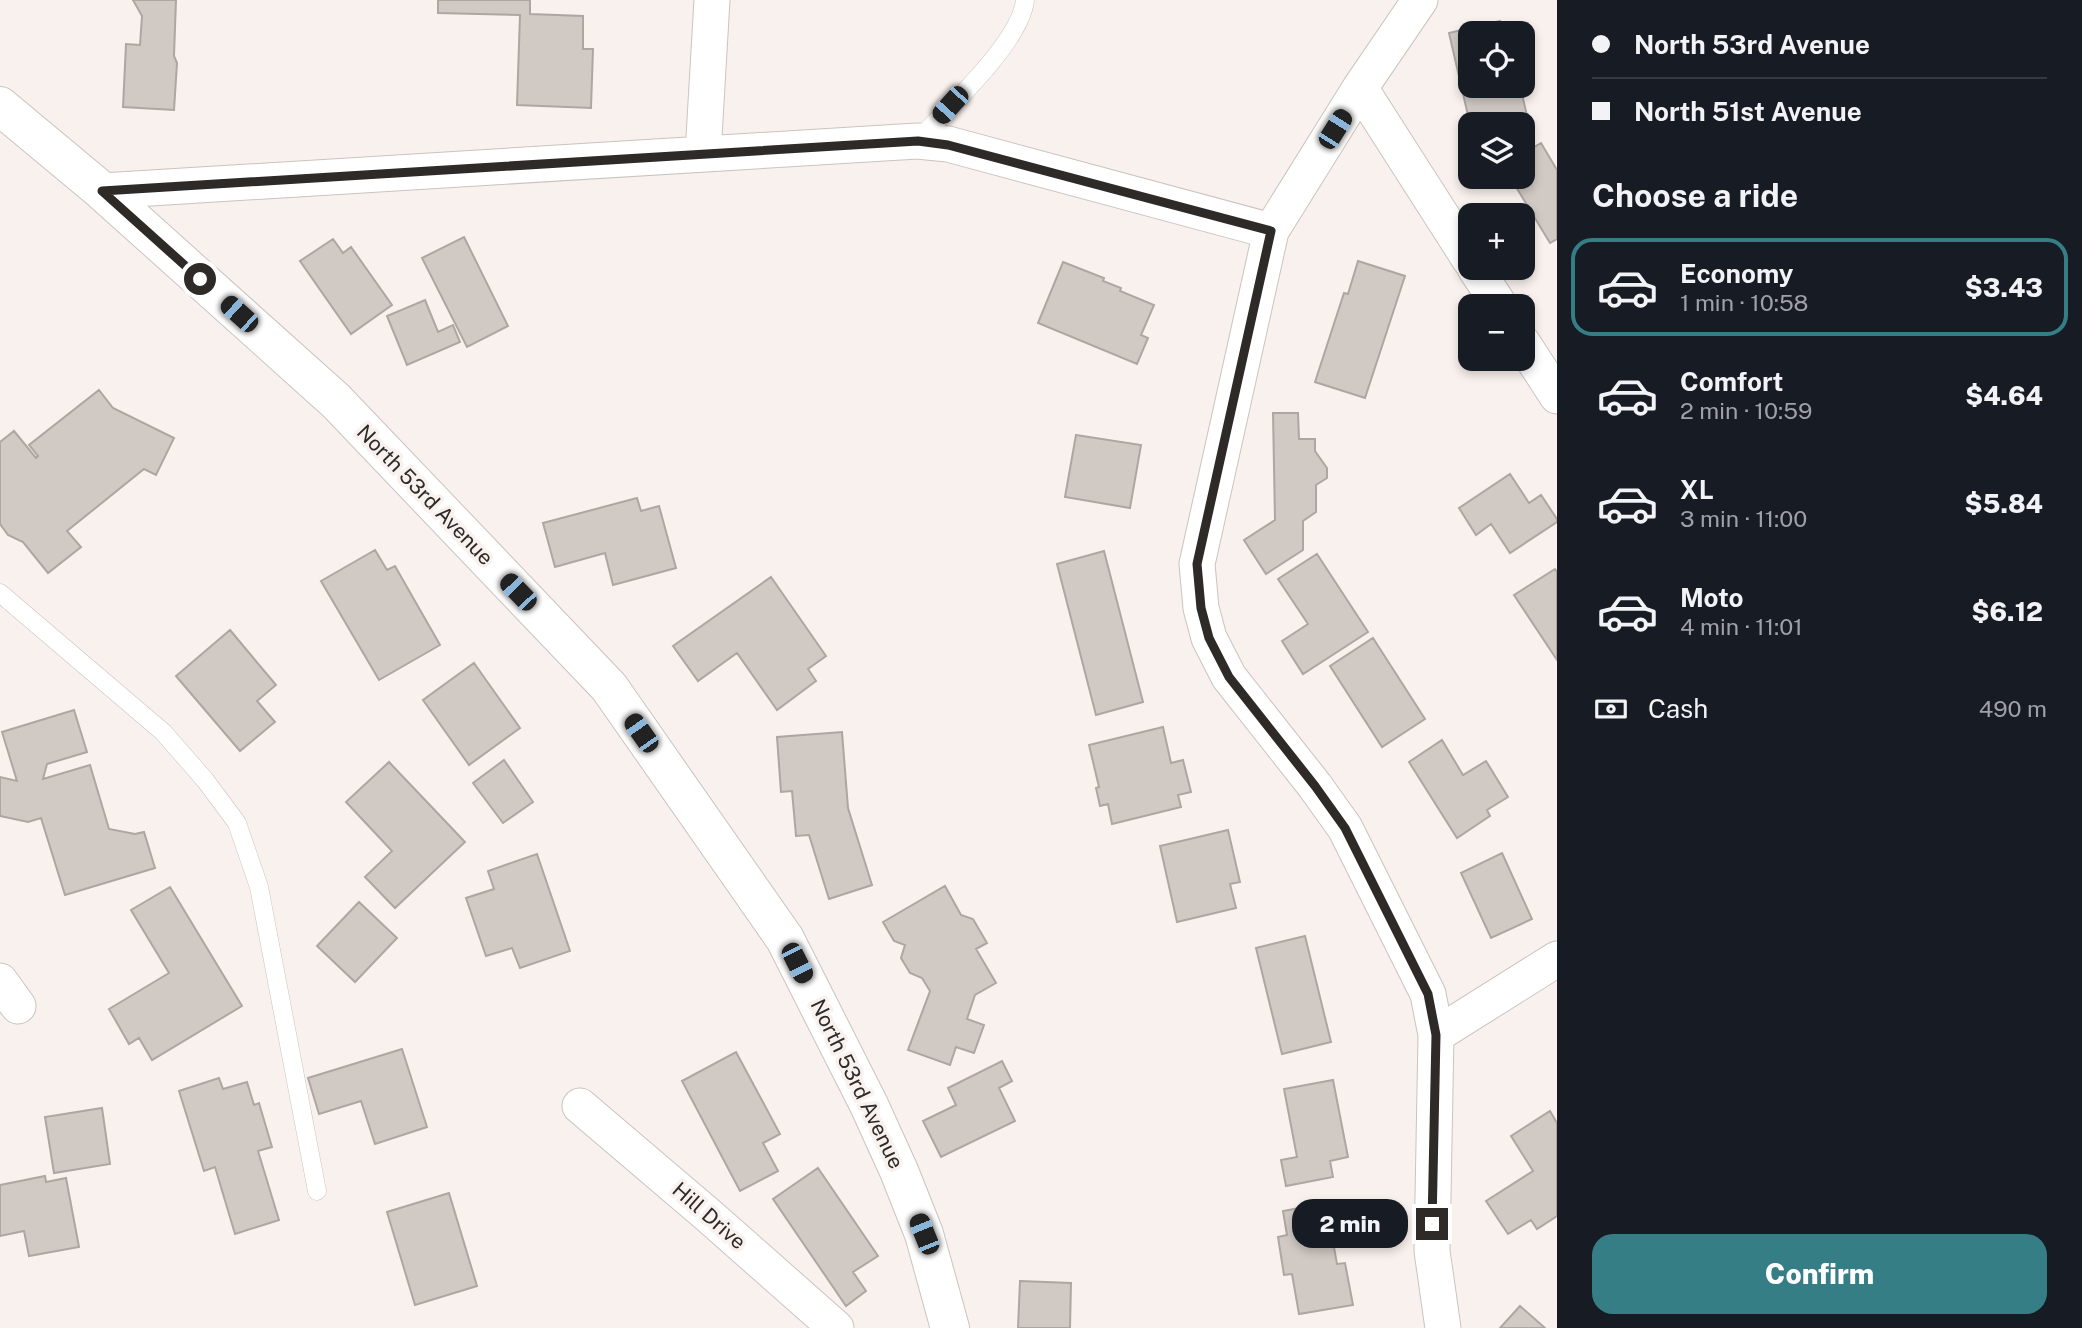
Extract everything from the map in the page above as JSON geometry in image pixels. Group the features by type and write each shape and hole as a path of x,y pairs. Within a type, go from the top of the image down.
{"street":[{"path":"704,154 712,0"},
{"path":"1420,0 1360,88 1271,231 1197,564 1201,608 1209,638 1229,677 1345,828 1428,994 1436,1035 1432,1251 1443,1328"},
{"path":"1360,88 1458,241"},
{"name":"North 53rd Avenue","path":"0,106 102,191 336,401 609,687 785,939 869,1105 899,1171 924,1234 950,1328"},
{"path":"102,191 918,141 948,145 1271,231"},
{"path":"1535,362 1557,396"},
{"path":"1436,1035 1557,959"},
{"name":"Hill Drive","path":"580,1106 708,1214 836,1328"}],"lane":[{"path":"918,141 1000,52 1017,26 1024,0"},
{"path":"0,593 163,732 205,780 237,823 259,887 317,1191"}],"building":[{"path":"133,0 176,0 174,56 177,63 174,110 123,107 126,44 140,45 142,16"},
{"path":"438,0 530,0 530,14 583,16 583,49 593,49 591,108 517,105 520,15 438,13"},
{"path":"1458,31 1458,72 1449,33"},
{"path":"1464,98 1523,98 1526,112 1467,112"},
{"path":"1541,143 1557,170 1557,239 1550,243 1535,218 1535,203 1526,203 1517,189 1535,189 1535,146"},
{"path":"464,237 508,326 467,347 422,258"},
{"path":"333,239 343,253 351,247 392,305 351,334 300,261"},
{"path":"1358,261 1405,276 1365,398 1315,382 1344,293 1348,294"},
{"path":"1063,262 1104,278 1103,281 1121,288 1120,291 1154,305 1141,335 1148,338 1137,364 1038,323"},
{"path":"425,300 438,332 453,325 460,342 407,365 387,316"},
{"path":"99,390 113,408 174,438 156,475 144,469 67,531 81,547 48,573 23,542 8,535 0,524 0,442 14,431 36,458 38,456 29,445"},
{"path":"1273,413 1298,413 1299,439 1315,439 1315,451 1327,468 1327,478 1316,485 1316,512 1303,521 1303,550 1266,574 1244,540 1275,520"},
{"path":"1076,435 1141,445 1130,508 1065,497"},
{"path":"1510,474 1529,503 1541,495 1557,522 1510,553 1491,524 1476,535 1459,508"},
{"path":"637,498 641,511 659,506 676,568 613,585 605,553 555,567 543,523"},
{"path":"375,550 387,570 395,566 440,645 379,680 321,581"},
{"path":"1104,551 1143,702 1096,715 1057,564"},
{"path":"1317,554 1368,632 1303,674 1282,641 1308,624 1278,579"},
{"path":"1555,569 1557,572 1557,660 1514,595"},
{"path":"771,577 826,656 808,669 816,681 777,710 737,653 698,681 673,646"},
{"path":"230,630 276,685 257,701 275,722 240,751 176,676"},
{"path":"1373,638 1425,719 1382,747 1330,666"},
{"path":"474,663 520,728 469,765 423,700"},
{"path":"74,710 87,752 47,764 43,779 90,765 109,829 135,834 144,832 155,868 65,895 41,818 28,822 0,816 0,777 17,781 2,732"},
{"path":"1163,727 1171,763 1183,760 1191,792 1178,795 1181,807 1112,824 1108,804 1100,806 1096,788 1099,787 1089,745"},
{"path":"842,732 848,808 872,885 829,899 809,835 796,836 792,791 781,792 777,737"},
{"path":"1442,740 1463,775 1486,761 1508,797 1487,810 1490,816 1457,838 1409,762"},
{"path":"504,760 533,802 503,823 473,783"},
{"path":"389,762 465,842 395,908 365,877 392,851 346,802"},
{"path":"1228,830 1240,882 1230,884 1236,908 1177,922 1160,846"},
{"path":"1502,853 1532,919 1491,938 1461,873"},
{"path":"537,854 570,951 520,968 512,948 486,956 466,898 494,889 488,871"},
{"path":"945,886 961,915 973,919 987,943 976,949 996,983 975,995 967,1019 984,1025 974,1053 956,1047 950,1065 908,1050 930,991 922,978 910,973 901,958 905,945 894,941 883,922"},
{"path":"170,887 242,1006 152,1060 139,1038 129,1044 109,1009 169,973 131,910"},
{"path":"359,902 397,938 355,982 317,946"},
{"path":"1305,936 1331,1042 1282,1054 1256,948"},
{"path":"402,1049 427,1127 375,1144 361,1101 319,1114 308,1078"},
{"path":"736,1052 780,1134 763,1143 778,1171 740,1191 682,1081"},
{"path":"1002,1061 1012,1081 999,1088 1015,1121 941,1157 923,1121 956,1105 948,1088"},
{"path":"219,1078 223,1089 247,1082 254,1105 259,1103 272,1147 258,1151 279,1220 235,1234 215,1167 204,1171 179,1091"},
{"path":"1333,1080 1348,1157 1330,1161 1333,1177 1286,1186 1281,1160 1297,1157 1284,1089"},
{"path":"102,1108 110,1164 54,1173 45,1117"},
{"path":"1550,1111 1557,1123 1557,1216 1537,1229 1531,1220 1508,1234 1486,1201 1533,1171 1511,1136"},
{"path":"818,1168 878,1256 853,1272 866,1291 846,1306 773,1199"},
{"path":"45,1176 46,1182 66,1178 79,1247 29,1256 24,1231 0,1236 0,1185"},
{"path":"449,1193 477,1286 415,1305 387,1212"},
{"path":"1326,1203 1337,1264 1345,1263 1353,1305 1299,1314 1292,1274 1284,1275 1278,1237 1287,1235 1283,1211"},
{"path":"1020,1281 1071,1283 1070,1328 1018,1328"},
{"path":"1520,1306 1545,1328 1500,1328"}],"route":[{"path":"200,279 102,191 918,141 948,145 1271,231 1197,564 1201,608 1209,638 1229,677 1345,828 1428,994 1436,1035 1432,1224"}]}
